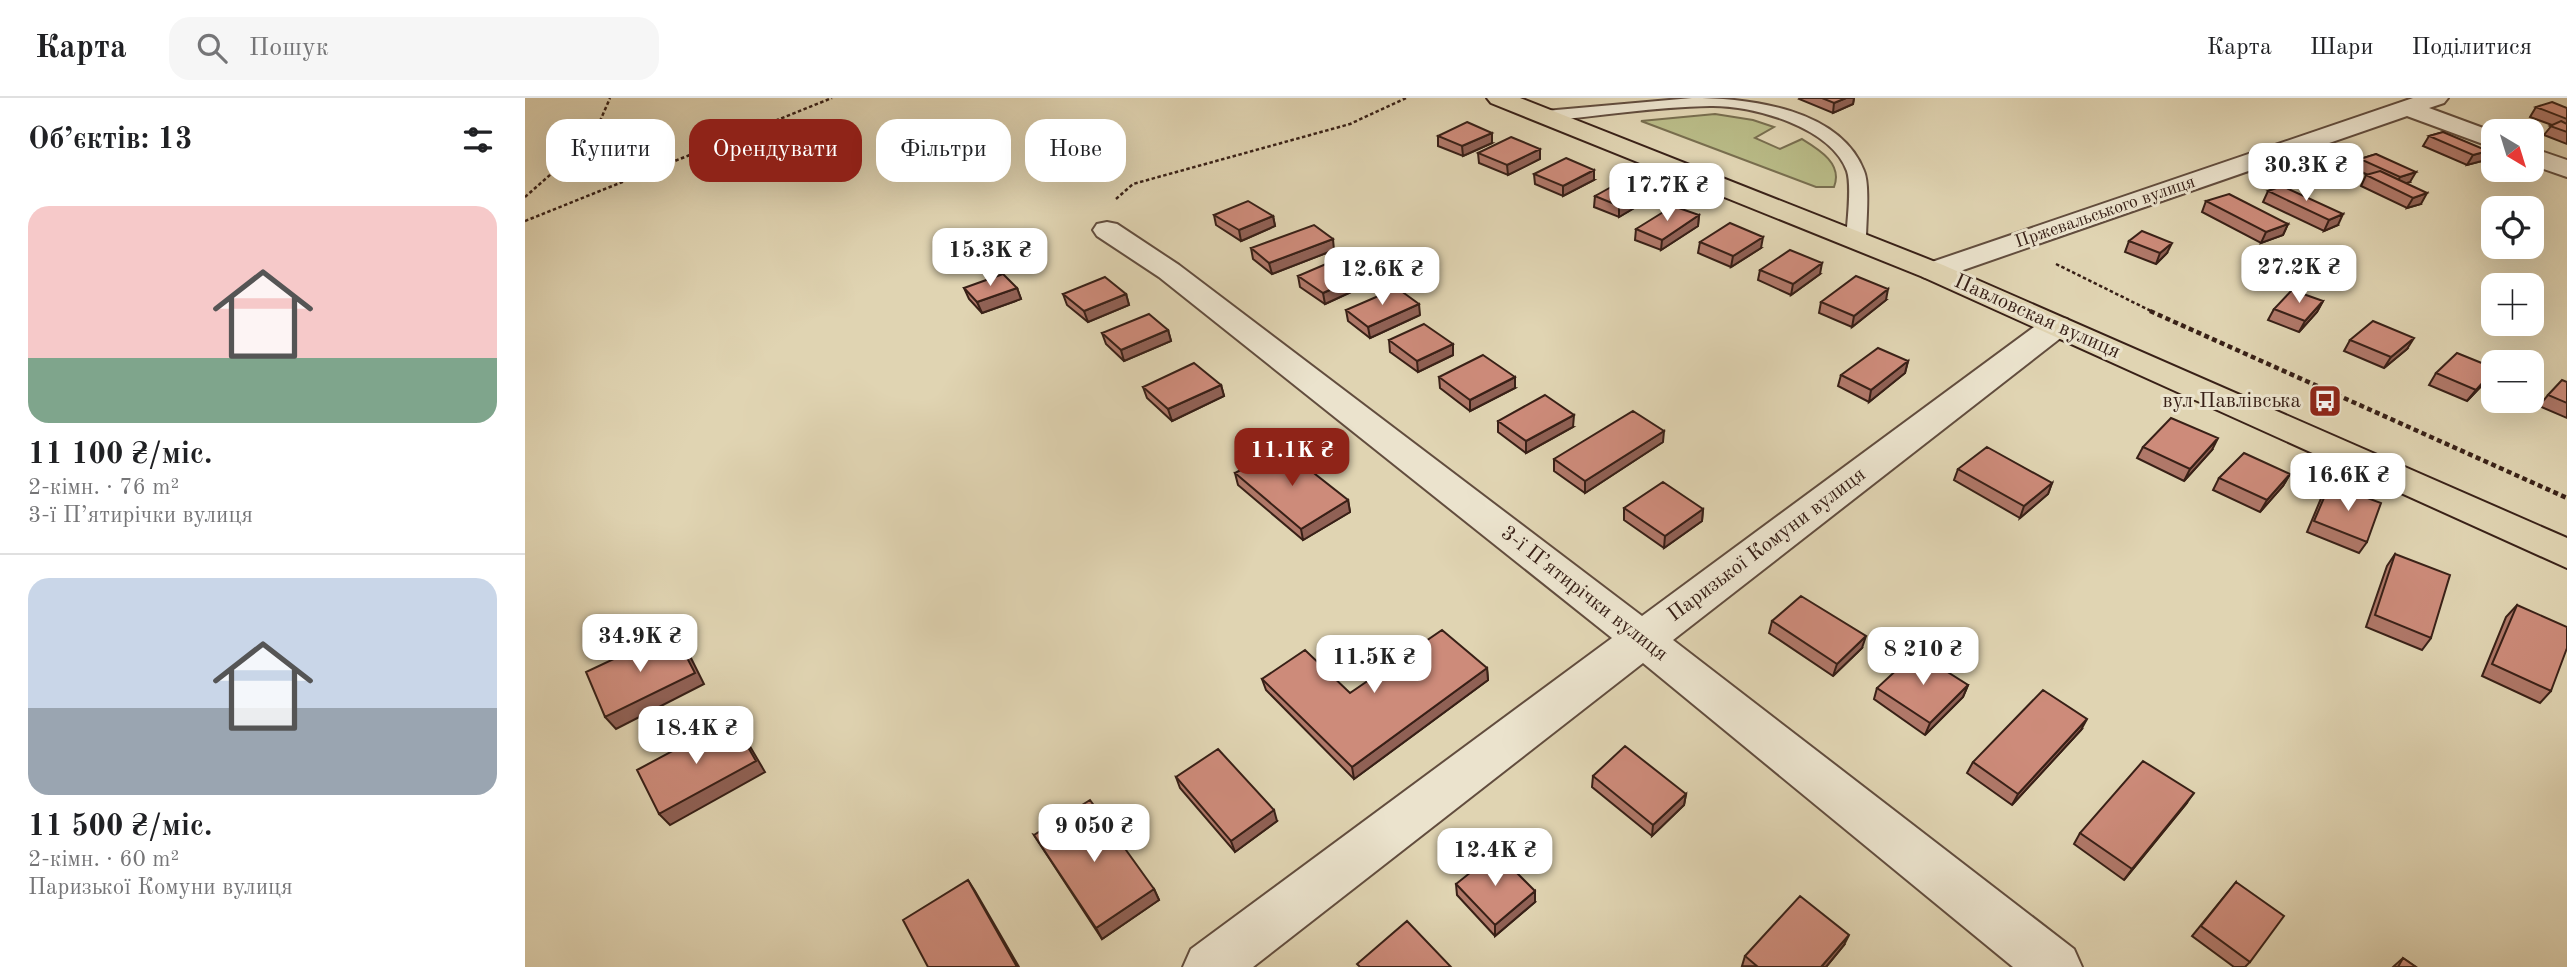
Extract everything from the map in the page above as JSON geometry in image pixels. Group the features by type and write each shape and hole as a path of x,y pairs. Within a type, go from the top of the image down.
{"main road":[{"name":"Павловская вулиця","path":"1503,99 1933,271 2567,554"}],"street":[{"name":"Пржевальського вулиця","path":"1933,271 2436,98"},
{"path":"2407,107 2481,136"},
{"path":"2545,161 2567,169"},
{"name":"3-ї П’ятирічки вулиця","path":"1107,230 1169,271 1642,639 2055,967"},
{"name":"Паризької Комуни вулиця","path":"1210,967 2056,326"}],"lane":[{"path":"1545,116 1712,101 1758,107 1819,128 1843,147 1857,173 1856,240"}],"path":[{"path":"525,197 593,137 610,98"},
{"path":"525,221 832,98"},
{"path":"1107,230 1105,208 1133,184 1350,124 1406,98"},
{"path":"2014,243 2177,324 2567,498"}],"green space":[{"path":"1715,114 1753,120 1774,127 1755,138 1780,149 1802,139 1828,158 1833,165 1836,179 1834,187 1816,187 1641,121"}],"building":[{"path":"1822,98 1846,98 1834,103"},
{"path":"2552,102 2567,108 2567,119 2536,107"},
{"path":"2561,121 2567,124 2567,132 2550,126"},
{"path":"1467,122 1492,133 1462,146 1438,136"},
{"path":"2443,132 2481,148 2481,153 2473,155 2429,136"},
{"path":"1511,137 1540,149 1507,165 1478,153"},
{"path":"2376,154 2416,172 2400,177 2360,159"},
{"path":"1566,158 1594,170 1563,186 1534,174"},
{"path":"2380,171 2427,193 2413,198 2366,175"},
{"path":"1622,181 1646,191 1619,206 1595,196"},
{"path":"2282,186 2343,214 2329,220 2268,191"},
{"path":"2229,194 2288,224 2266,232 2206,201"},
{"path":"1248,201 1273,216 1239,230 1214,215"},
{"path":"1673,206 1699,215 1662,240 1636,229"},
{"path":"1730,223 1763,237 1733,256 1700,242"},
{"path":"1314,225 1333,239 1269,263 1251,248"},
{"path":"2142,231 2172,243 2160,253 2129,241"},
{"path":"1790,250 1822,263 1793,284 1760,270"},
{"path":"1347,255 1372,271 1323,293 1298,276"},
{"path":"1003,274 1017,288 977,302 964,288"},
{"path":"1856,276 1888,289 1854,316 1821,302"},
{"path":"1105,277 1126,294 1084,311 1063,294"},
{"path":"1397,288 1419,304 1368,327 1346,310"},
{"path":"2292,290 2323,301 2305,321 2274,309"},
{"path":"1149,314 1168,330 1121,350 1102,333"},
{"path":"2373,321 2414,338 2391,357 2350,340"},
{"path":"1424,324 1453,344 1417,361 1389,340"},
{"path":"1878,348 1908,361 1871,390 1841,375"},
{"path":"2457,353 2481,363 2481,384 2476,390 2436,373"},
{"path":"1483,355 1515,377 1470,400 1439,377"},
{"path":"1194,363 1221,385 1168,409 1143,387"},
{"path":"2562,380 2567,382 2567,403 2548,395"},
{"path":"1545,395 1574,415 1526,441 1498,421"},
{"path":"1633,411 1664,431 1585,481 1554,459"},
{"path":"2171,418 2218,438 2190,469 2143,447"},
{"path":"1987,447 2052,483 2024,506 1958,469"},
{"path":"1282,448 1348,500 1301,529 1235,473"},
{"path":"2244,453 2290,474 2267,500 2219,478"},
{"path":"1663,482 1703,509 1665,536 1624,508"},
{"path":"2330,484 2381,503 2367,542 2314,521"},
{"path":"2395,554 2450,575 2431,638 2375,615"},
{"path":"1801,596 1866,636 1837,664 1772,621"},
{"path":"2517,605 2567,627 2567,648 2551,691 2492,664"},
{"path":"1442,630 1487,668 1352,767 1262,679 1305,650 1350,693"},
{"path":"673,631 695,673 605,717 586,672"},
{"path":"1916,652 1968,685 1930,723 1877,688"},
{"path":"2043,690 2087,719 2018,794 1973,762"},
{"path":"732,719 756,761 659,814 637,770"},
{"path":"1625,746 1686,794 1653,825 1593,776"},
{"path":"1218,749 1274,810 1231,841 1176,777"},
{"path":"2143,761 2194,793 2132,869 2080,833"},
{"path":"1090,800 1154,889 1096,928 1034,835"},
{"path":"1496,852 1535,891 1495,925 1456,884"},
{"path":"968,880 1017,967 928,967 903,920"},
{"path":"2236,882 2284,916 2250,962 2201,926"},
{"path":"1800,896 1849,935 1821,967 1758,967 1745,956"},
{"path":"1407,921 1451,967 1360,967 1357,964"},
{"path":"2403,958 2416,967 2398,967"}],"place":[{"name":"вул Павлівська","path":"2325,401"}]}
